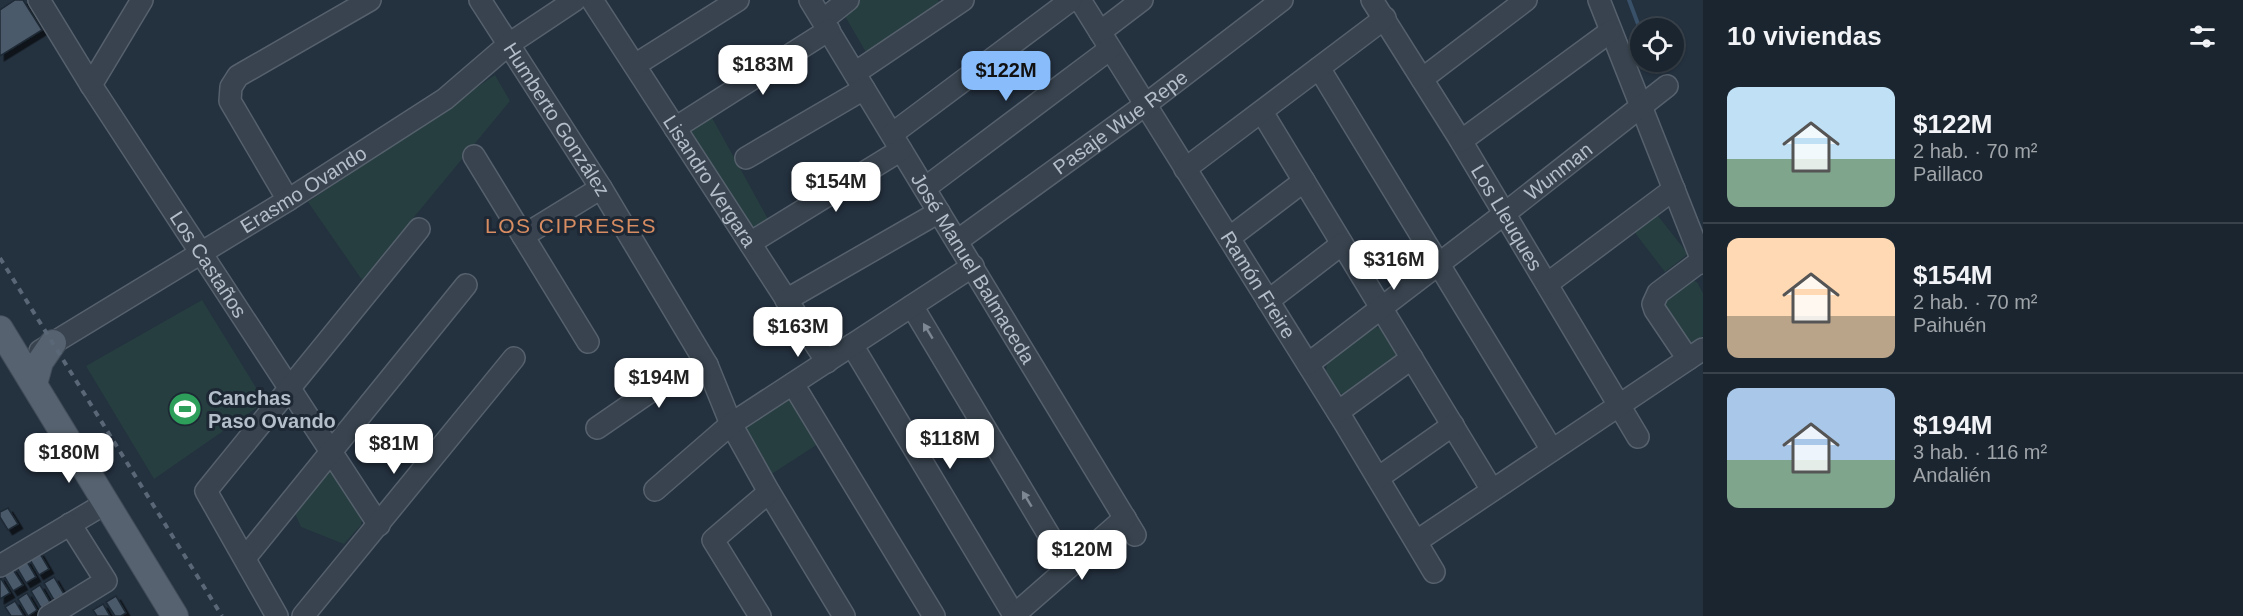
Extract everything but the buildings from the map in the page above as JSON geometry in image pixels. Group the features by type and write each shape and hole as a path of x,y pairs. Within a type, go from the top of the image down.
{"main road":[{"path":"4,335 28,345 53,343"},
{"path":"4,335 175,616"},
{"path":"34,384 40,362 53,343"}],"street":[{"name":"Los Castaños","path":"39,0 91,85 379,525"},
{"path":"91,85 142,0"},
{"name":"Humberto González","path":"480,0 601,188 707,365 731,424 844,616"},
{"name":"Erasmo Ovando","path":"21,363 288,200 445,99 509,44 575,0"},
{"name":"Lisandro Vergara","path":"592,0 827,362"},
{"path":"634,65 738,0"},
{"name":"José Manuel Balmaceda","path":"810,0 1130,526 1068,567"},
{"path":"675,128 826,25 848,0"},
{"path":"750,243 897,142 1071,0"},
{"name":"Ramón Freire","path":"1080,0 1338,412 1434,572"},
{"path":"925,188 1105,40 1142,0"},
{"name":"Pasaje Wue Repe","path":"957,241 1145,105 1282,0"},
{"path":"1422,79 1526,0"},
{"path":"1417,541 1695,354 1653,304 1658,293 1702,261 1599,0"},
{"path":"288,200 230,101 231,87 238,76 365,1"},
{"path":"746,158 860,81 953,3"},
{"path":"1185,169 1319,68 1382,7"},
{"name":"Los Lleuques","path":"1382,7 1422,79 1638,437"},
{"path":"1461,141 1611,31"},
{"path":"1319,68 1552,450"},
{"name":"Wunman","path":"1308,364 1667,86"},
{"path":"1262,112 1492,490"},
{"path":"474,156 588,342"},
{"path":"1229,238 1304,181"},
{"path":"523,236 601,188"},
{"path":"1547,284 1674,189"},
{"path":"786,300 939,212"},
{"path":"277,616 206,491 419,229"},
{"path":"1268,301 1342,244"},
{"path":"655,490 731,424 973,267"},
{"path":"245,558 466,285"},
{"path":"852,345 1013,615 1068,567 912,306"},
{"path":"303,616 514,358"},
{"path":"1338,412 1412,358"},
{"path":"597,428 658,386 707,365"},
{"path":"793,384 934,616"},
{"path":"1378,478 1453,425"},
{"path":"760,616 713,540 769,492"},
{"path":"0,566 106,503"},
{"path":"49,616 105,581 70,524"}],"green space":[{"path":"856,0 938,0 940,3 867,54 842,11"},
{"path":"495,75 510,101 362,280 308,202"},
{"path":"710,114 768,219 752,229 685,131"},
{"path":"1655,212 1688,254 1665,272 1632,229"},
{"path":"1690,279 1697,282 1703,293 1703,336 1694,343 1684,339 1663,305 1665,297"},
{"path":"202,300 265,402 154,479 86,366"},
{"path":"1374,327 1383,328 1399,355 1348,396 1338,392 1326,372 1327,362"},
{"path":"790,396 821,442 770,475 743,426"},
{"path":"326,470 334,473 362,519 361,525 344,544 301,527 294,511"}],"waterway":[{"path":"1629,0 1636,18"}],"railway":[{"path":"0,258 222,616"}],"place":[{"name":"Canchas Paso Ovando","path":"185,409"}],"district":[{"name":"LOS CIPRESES","path":"571,225"}]}
